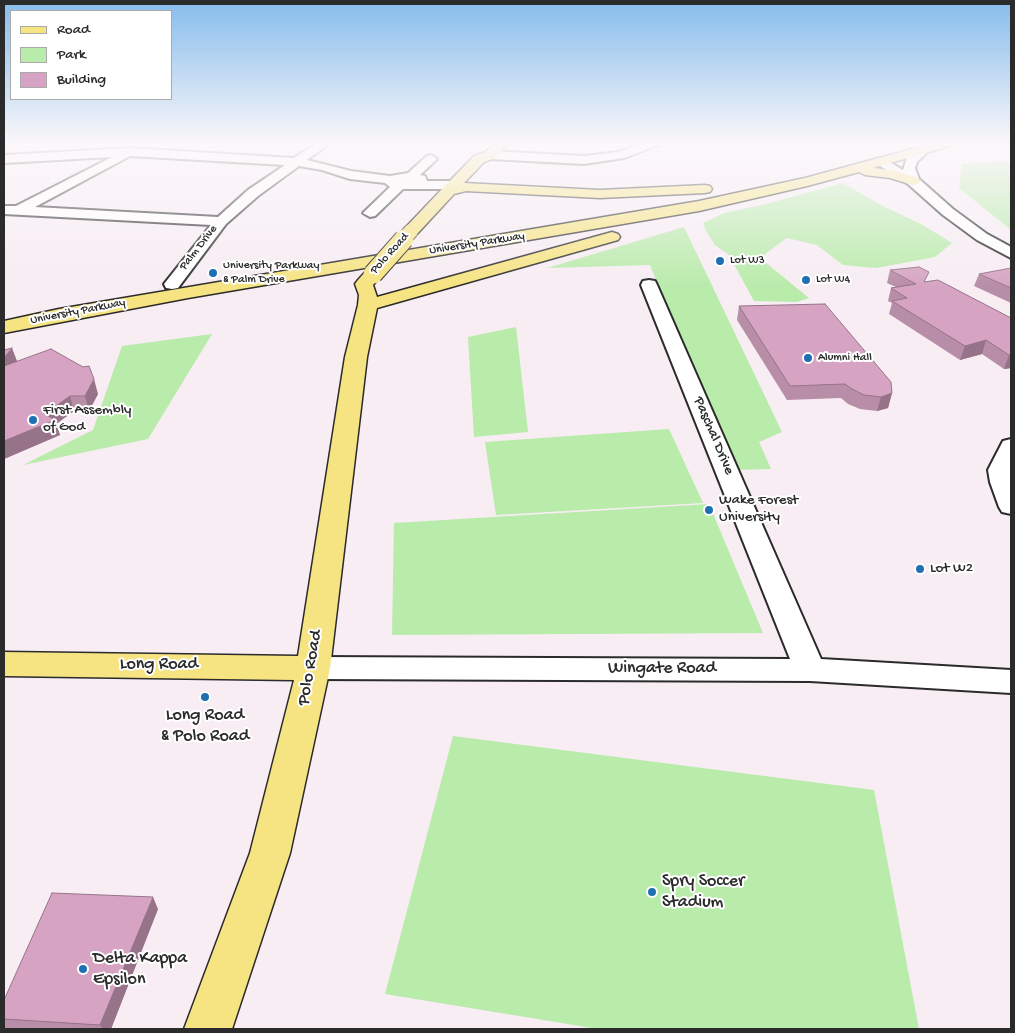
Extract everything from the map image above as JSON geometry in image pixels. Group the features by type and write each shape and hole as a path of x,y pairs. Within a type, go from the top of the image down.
{"main road":[{"name":"Polo Road","path":"208,1029 270,853 313,668 354,372 368,300 380,286 381,274 451,191"},
{"path":"522,191 567,194 669,191"},
{"name":"University Parkway","path":"4,317 172,284 618,213 730,191"},
{"name":"University Parkway","path":"4,327 59,315 617,221 765,191"},
{"path":"368,300 772,191"},
{"name":"Long Road","path":"4,664 313,668"}],"street":[{"path":"18,211 56,191"},
{"name":"Palm Drive","path":"172,284 221,221 255,191"},
{"path":"370,213 388,191"},
{"path":"925,191 982,237 1011,253"},
{"path":"934,200 947,205 996,244"},
{"path":"4,210 221,221"},
{"name":"Paschal Drive","path":"649,285 810,670"},
{"path":"1011,446 1000,470 1002,482 1011,507"},
{"name":"Wingate Road","path":"313,668 810,670 1011,682"}],"green space":[{"path":"813,191 857,191 923,225 952,243 935,257 876,268 843,265 817,245 787,238 765,254 765,262 809,298 797,302 754,301 729,255 715,245 703,223 724,213"},
{"path":"963,191 1011,191 1011,230"},
{"path":"684,227 782,432 759,442 771,469 733,470 650,265 547,268"},
{"path":"516,327 528,432 474,437 468,337"},
{"path":"212,334 148,439 23,465 93,430 122,346"},
{"path":"669,429 703,503 496,515 485,442"},
{"path":"709,504 763,633 392,635 394,523"},
{"name":"Spry Soccer Stadium","path":"453,736 874,790 919,1029 598,1029 385,994"}],"building":[{"path":"919,267 929,272 924,282 938,280 1011,318 1011,355 986,340 965,346 892,301 907,298 891,288 916,284 890,270"},
{"path":"1011,268 1011,288 979,274"},
{"name":"Alumni Hall","path":"825,304 891,382 892,393 881,397 864,395 845,384 790,386 739,306"},
{"path":"12,348 4,358 4,350"},
{"name":"First Assembly of God","path":"51,349 83,367 89,366 94,379 85,396 70,396 45,414 55,420 4,441 4,366"},
{"name":"Delta Kappa Epsilon","path":"52,893 153,897 100,1025 4,1019 4,1000"}],"place":[{"name":"Lot W3","path":"720,261"},
{"name":"University Parkway & Palm Drive","path":"213,273"},
{"name":"Lot W4","path":"806,280"},
{"name":"Alumni Hall","path":"808,358"},
{"name":"First Assembly of God","path":"33,420"},
{"name":"Wake Forest University","path":"709,510"},
{"name":"Lot W2","path":"920,569"},
{"name":"Long Road & Polo Road","path":"205,697"},
{"name":"Spry Soccer Stadium","path":"652,892"},
{"name":"Delta Kappa Epsilon","path":"83,969"}]}
